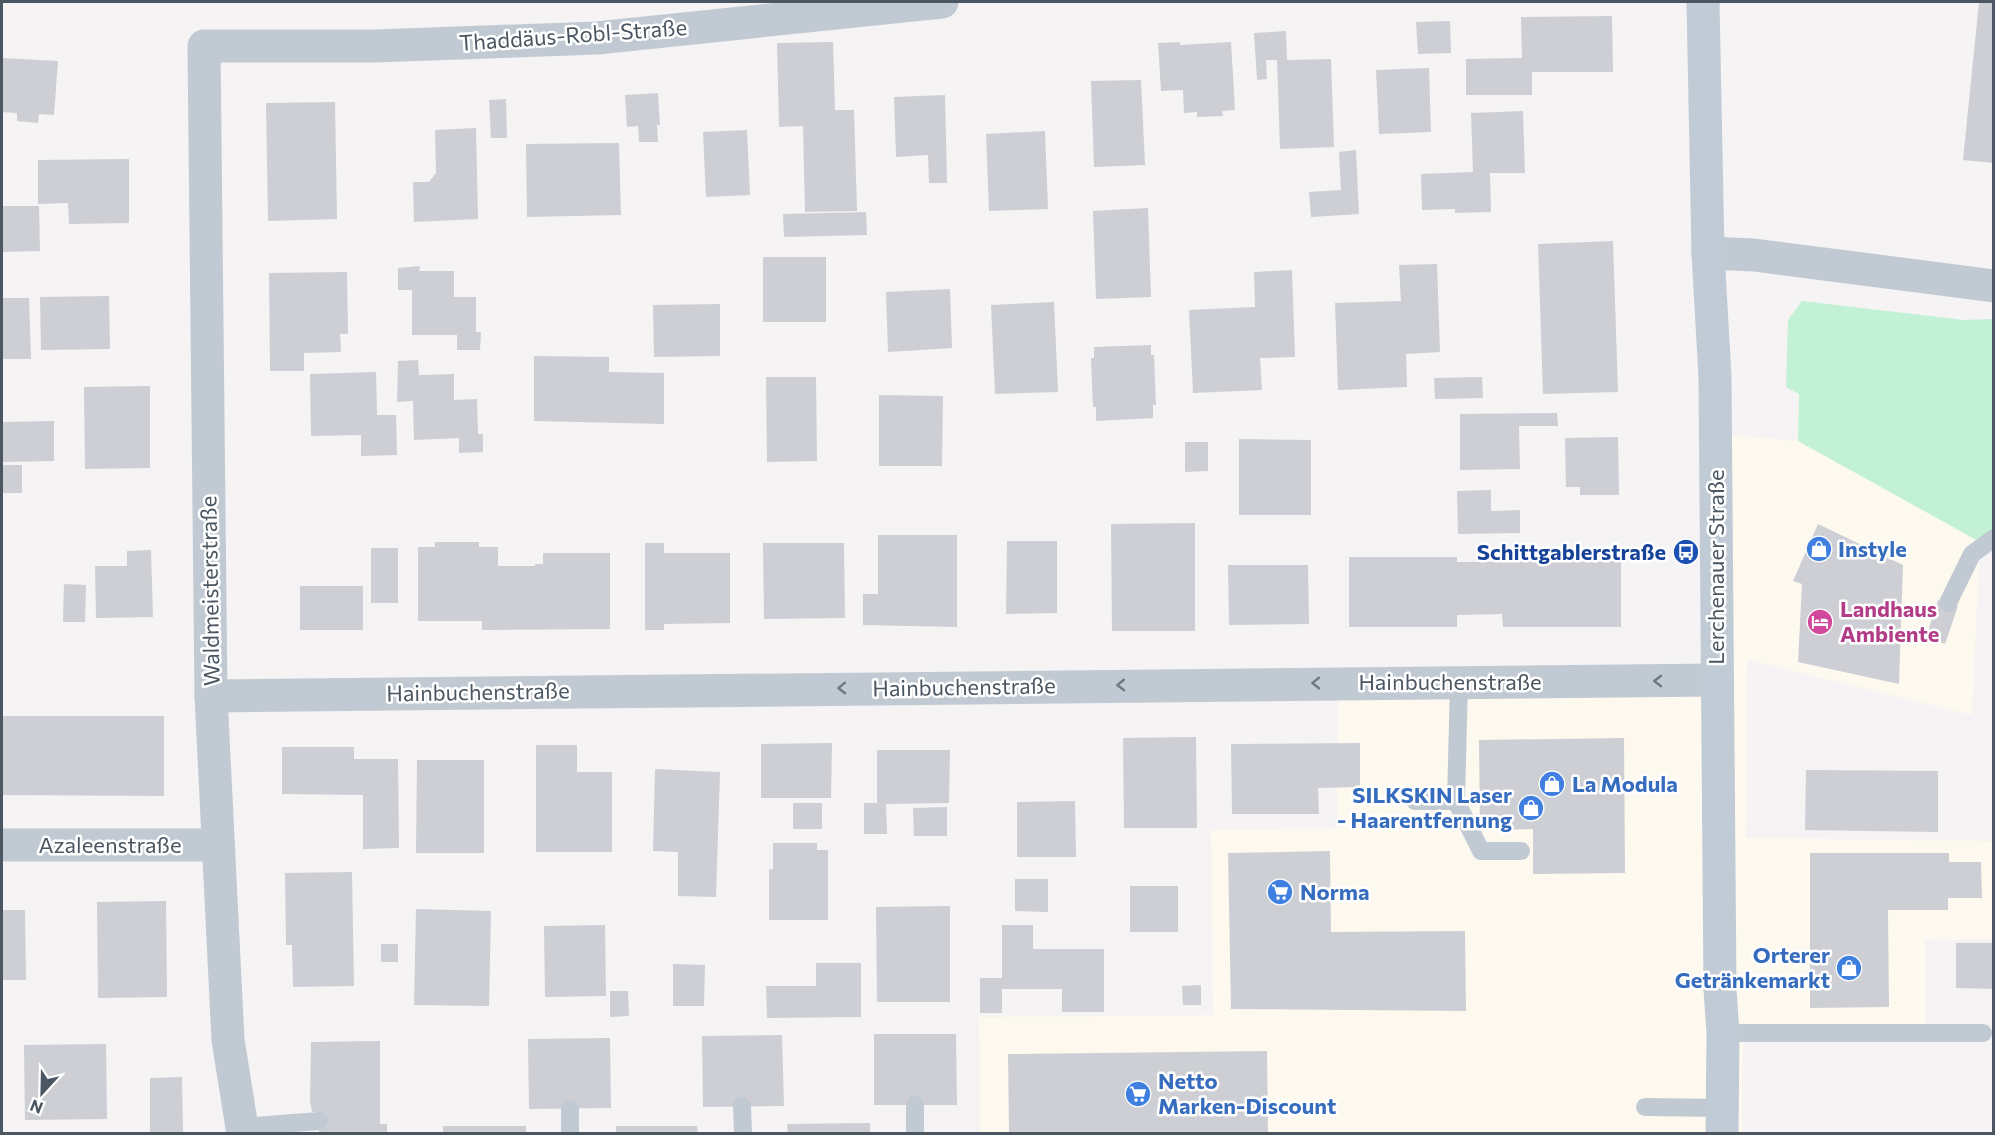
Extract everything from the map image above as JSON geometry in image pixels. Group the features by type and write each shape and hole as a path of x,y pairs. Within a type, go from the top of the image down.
{"main road":[{"name":"Lerchenauer Straße","path":"1703,2 1708,253 1715,377 1720,989 1723,1033 1722,1121"}],"street":[{"name":"Thaddäus-Robl-Straße","path":"204,46 375,46 597,38 942,2"},
{"name":"Waldmeisterstraße","path":"204,46 211,696 228,1040 242,1130"},
{"path":"1708,253 1754,255 1994,286"},
{"name":"Hainbuchenstraße","path":"211,696 1717,680"},
{"name":"Azaleenstraße","path":"2,845 218,845"}],"lane":[{"path":"1948,603 1972,554 1994,538"},
{"path":"1459,682 1456,801 1480,851 1521,851"},
{"path":"1415,801 1456,801"},
{"path":"1723,1033 1983,1033"},
{"path":"915,1105 915,1134"},
{"path":"742,1106 743,1134"},
{"path":"1645,1107 1722,1121"},
{"path":"570,1109 570,1134"},
{"path":"242,1130 319,1121"}],"shaded area":[{"path":"1717,434 1798,441 1980,542 1972,715 1747,659 1746,838 1993,841 1994,939 1925,940 1925,1039 1743,1036 1742,1133 980,1133 979,1017 1213,1015 1211,830 1337,828 1338,692 1717,684"}],"green space":[{"path":"1802,301 1964,320 1993,319 1993,547 1980,542 1798,441 1799,394 1786,387 1788,320"}],"building":[{"path":"1979,2 1994,2 1994,163 1963,160"},
{"path":"1612,16 1613,72 1532,72 1532,95 1466,95 1466,59 1522,58 1521,17"},
{"path":"1450,21 1451,53 1418,54 1416,22"},
{"path":"1286,31 1287,60 1331,59 1334,147 1280,149 1277,60 1266,60 1267,79 1257,80 1254,33"},
{"path":"833,42 835,110 854,110 857,211 805,212 803,126 779,127 777,43"},
{"path":"1180,42 1180,45 1231,42 1235,110 1222,111 1223,116 1197,117 1197,112 1184,113 1183,90 1161,91 1158,43"},
{"path":"2,58 58,61 54,115 39,114 38,123 17,121 17,113 2,112"},
{"path":"1429,68 1431,132 1379,134 1376,70"},
{"path":"1141,80 1145,165 1094,167 1091,81"},
{"path":"658,93 660,125 657,125 658,142 639,142 638,126 627,127 625,95"},
{"path":"945,95 947,183 929,183 928,155 896,157 894,97"},
{"path":"506,99 507,138 491,138 489,100"},
{"path":"335,102 337,219 268,221 266,103"},
{"path":"1523,111 1525,173 1490,173 1491,212 1455,213 1455,209 1422,210 1421,174 1473,172 1471,113"},
{"path":"476,128 478,219 414,222 413,182 429,182 436,173 435,130"},
{"path":"747,130 750,195 706,197 703,132"},
{"path":"1045,131 1048,209 989,211 986,134"},
{"path":"619,143 621,215 527,217 526,144"},
{"path":"1356,150 1359,214 1311,217 1309,192 1341,190 1339,152"},
{"path":"129,159 129,223 69,224 68,203 38,204 38,160"},
{"path":"2,206 39,206 40,251 2,252"},
{"path":"1148,208 1151,297 1096,299 1093,211"},
{"path":"866,212 867,235 784,237 783,214"},
{"path":"1613,241 1618,392 1543,394 1538,244"},
{"path":"763,257 826,257 826,322 763,322"},
{"path":"1437,264 1440,352 1406,354 1407,387 1338,390 1335,303 1401,301 1399,265"},
{"path":"420,266 419,271 454,271 454,297 476,297 476,332 481,332 480,350 457,350 457,335 412,335 412,290 398,290 398,268"},
{"path":"1292,270 1295,357 1260,358 1262,390 1193,393 1189,310 1255,307 1254,272"},
{"path":"347,272 348,334 340,334 341,352 304,353 304,371 270,371 269,273"},
{"path":"950,289 952,348 888,352 886,292"},
{"path":"109,296 110,349 41,350 40,297"},
{"path":"2,298 29,298 31,359 2,359"},
{"path":"1054,302 1058,392 995,394 991,305"},
{"path":"720,304 720,356 654,357 653,305"},
{"path":"1151,345 1151,355 1154,355 1156,405 1153,405 1153,418 1096,421 1096,407 1093,407 1091,358 1094,358 1094,347"},
{"path":"534,356 609,357 609,372 664,373 664,424 534,421"},
{"path":"418,360 419,375 454,374 454,400 477,399 478,434 483,434 483,452 459,453 459,438 414,440 413,401 397,402 398,361"},
{"path":"376,372 377,415 396,415 397,455 361,456 361,435 311,436 310,374"},
{"path":"766,377 816,377 817,461 767,462"},
{"path":"1482,377 1483,398 1435,399 1434,378"},
{"path":"150,386 150,468 85,469 84,387"},
{"path":"879,395 943,396 942,466 879,466"},
{"path":"1557,413 1558,426 1519,426 1520,469 1460,470 1460,414"},
{"path":"54,421 54,461 2,462 2,422"},
{"path":"1618,437 1619,495 1580,495 1580,487 1566,487 1565,438"},
{"path":"1239,439 1311,440 1311,515 1239,515"},
{"path":"1185,442 1208,442 1208,471 1185,472"},
{"path":"2,465 22,465 22,493 2,493"},
{"path":"1491,490 1491,511 1520,510 1520,533 1458,534 1457,491"},
{"path":"1195,523 1195,631 1112,631 1111,524"},
{"path":"1818,524 1903,565 1899,684 1798,662 1802,584 1793,581"},
{"path":"878,535 957,535 957,627 863,625 863,594 878,594"},
{"path":"1007,541 1057,541 1057,613 1006,614"},
{"path":"435,542 479,542 479,547 498,547 498,566 543,564 543,553 610,553 610,629 482,630 482,621 418,621 418,547 435,547"},
{"path":"645,543 664,543 664,553 730,553 730,623 664,624 664,630 645,630"},
{"path":"763,543 844,543 845,618 764,619"},
{"path":"371,548 398,548 398,603 371,603"},
{"path":"151,550 153,617 96,618 95,566 127,566 127,551"},
{"path":"1349,557 1457,557 1457,562 1621,561 1621,627 1503,627 1502,614 1457,615 1457,627 1349,627"},
{"path":"1228,565 1308,565 1309,624 1229,625"},
{"path":"64,584 86,585 85,622 63,622"},
{"path":"300,586 363,586 363,630 300,630"},
{"path":"1938,600 1958,606 1945,644 1926,637"},
{"path":"2,716 164,716 164,796 2,795"},
{"path":"1196,737 1197,828 1124,828 1123,738"},
{"name":"La Modula","path":"1624,738 1625,873 1533,874 1533,829 1480,830 1479,740"},
{"path":"832,743 831,798 761,798 761,744"},
{"path":"1360,743 1360,787 1318,788 1319,814 1232,814 1231,744"},
{"path":"536,745 577,745 577,772 612,772 612,852 536,852"},
{"path":"282,747 354,747 354,759 398,759 399,848 363,849 363,795 282,794"},
{"path":"877,750 950,750 949,803 886,804 887,834 864,834 864,803 877,803"},
{"path":"417,760 484,760 484,853 416,853"},
{"path":"655,769 720,772 716,897 678,896 678,852 653,851"},
{"path":"1806,770 1938,771 1938,832 1805,830"},
{"path":"1075,801 1076,857 1017,857 1017,802"},
{"path":"793,803 822,803 822,829 793,829"},
{"path":"947,807 947,836 914,836 913,808"},
{"path":"773,843 817,843 817,850 828,850 828,920 769,920 769,869 773,870"},
{"name":"Norma","path":"1330,851 1331,932 1465,931 1466,1011 1231,1009 1228,853"},
{"name":"Orterer Getränkemarkt","path":"1810,853 1949,853 1949,862 1981,862 1982,898 1948,898 1948,910 1888,910 1889,1007 1810,1008"},
{"path":"352,872 354,986 293,987 292,945 286,945 285,873"},
{"path":"1015,879 1048,879 1048,912 1015,911"},
{"path":"1130,886 1178,886 1178,932 1130,932"},
{"path":"166,901 167,997 98,998 97,902"},
{"path":"950,906 950,1002 877,1002 876,907"},
{"path":"416,909 491,911 489,1006 414,1005"},
{"path":"2,910 25,910 26,980 2,980"},
{"path":"605,925 606,996 545,997 544,926"},
{"path":"1002,925 1033,925 1033,949 1104,949 1104,1012 1062,1012 1062,989 1002,989 1002,1013 980,1013 980,978 1002,978"},
{"path":"1956,943 1994,943 1994,989 1956,988"},
{"path":"381,944 398,944 398,962 381,962"},
{"path":"816,963 861,963 861,1017 767,1018 766,986 816,986"},
{"path":"673,964 705,965 704,1006 673,1006"},
{"path":"1201,985 1201,1005 1183,1005 1182,986"},
{"path":"610,991 628,991 629,1016 610,1017"},
{"path":"874,1034 956,1034 957,1105 874,1105"},
{"path":"782,1035 784,1106 703,1107 702,1036"},
{"path":"610,1038 611,1108 529,1109 528,1039"},
{"path":"380,1041 380,1124 387,1124 387,1134 319,1134 319,1112 312,1112 310,1101 311,1042"},
{"path":"106,1044 107,1119 25,1120 24,1045"},
{"name":"Netto Marken-Discount","path":"1267,1051 1268,1134 1009,1134 1008,1054"},
{"path":"182,1077 183,1134 150,1134 150,1078"},
{"path":"870,1123 870,1134 788,1134 787,1124"},
{"path":"443,1126 526,1126 526,1134 443,1134"},
{"path":"616,1126 697,1126 698,1134 616,1134"}],"place":[{"name":"Instyle","path":"1819,549"},
{"name":"Schittgablerstraße","path":"1686,552"},
{"name":"Landhaus Ambiente","path":"1820,622"},
{"name":"La Modula","path":"1552,784"},
{"name":"SILKSKIN Laser - Haarentfernung","path":"1531,808"},
{"name":"Norma","path":"1280,892"},
{"name":"Orterer Getränkemarkt","path":"1849,968"},
{"name":"Netto Marken-Discount","path":"1138,1094"}]}
